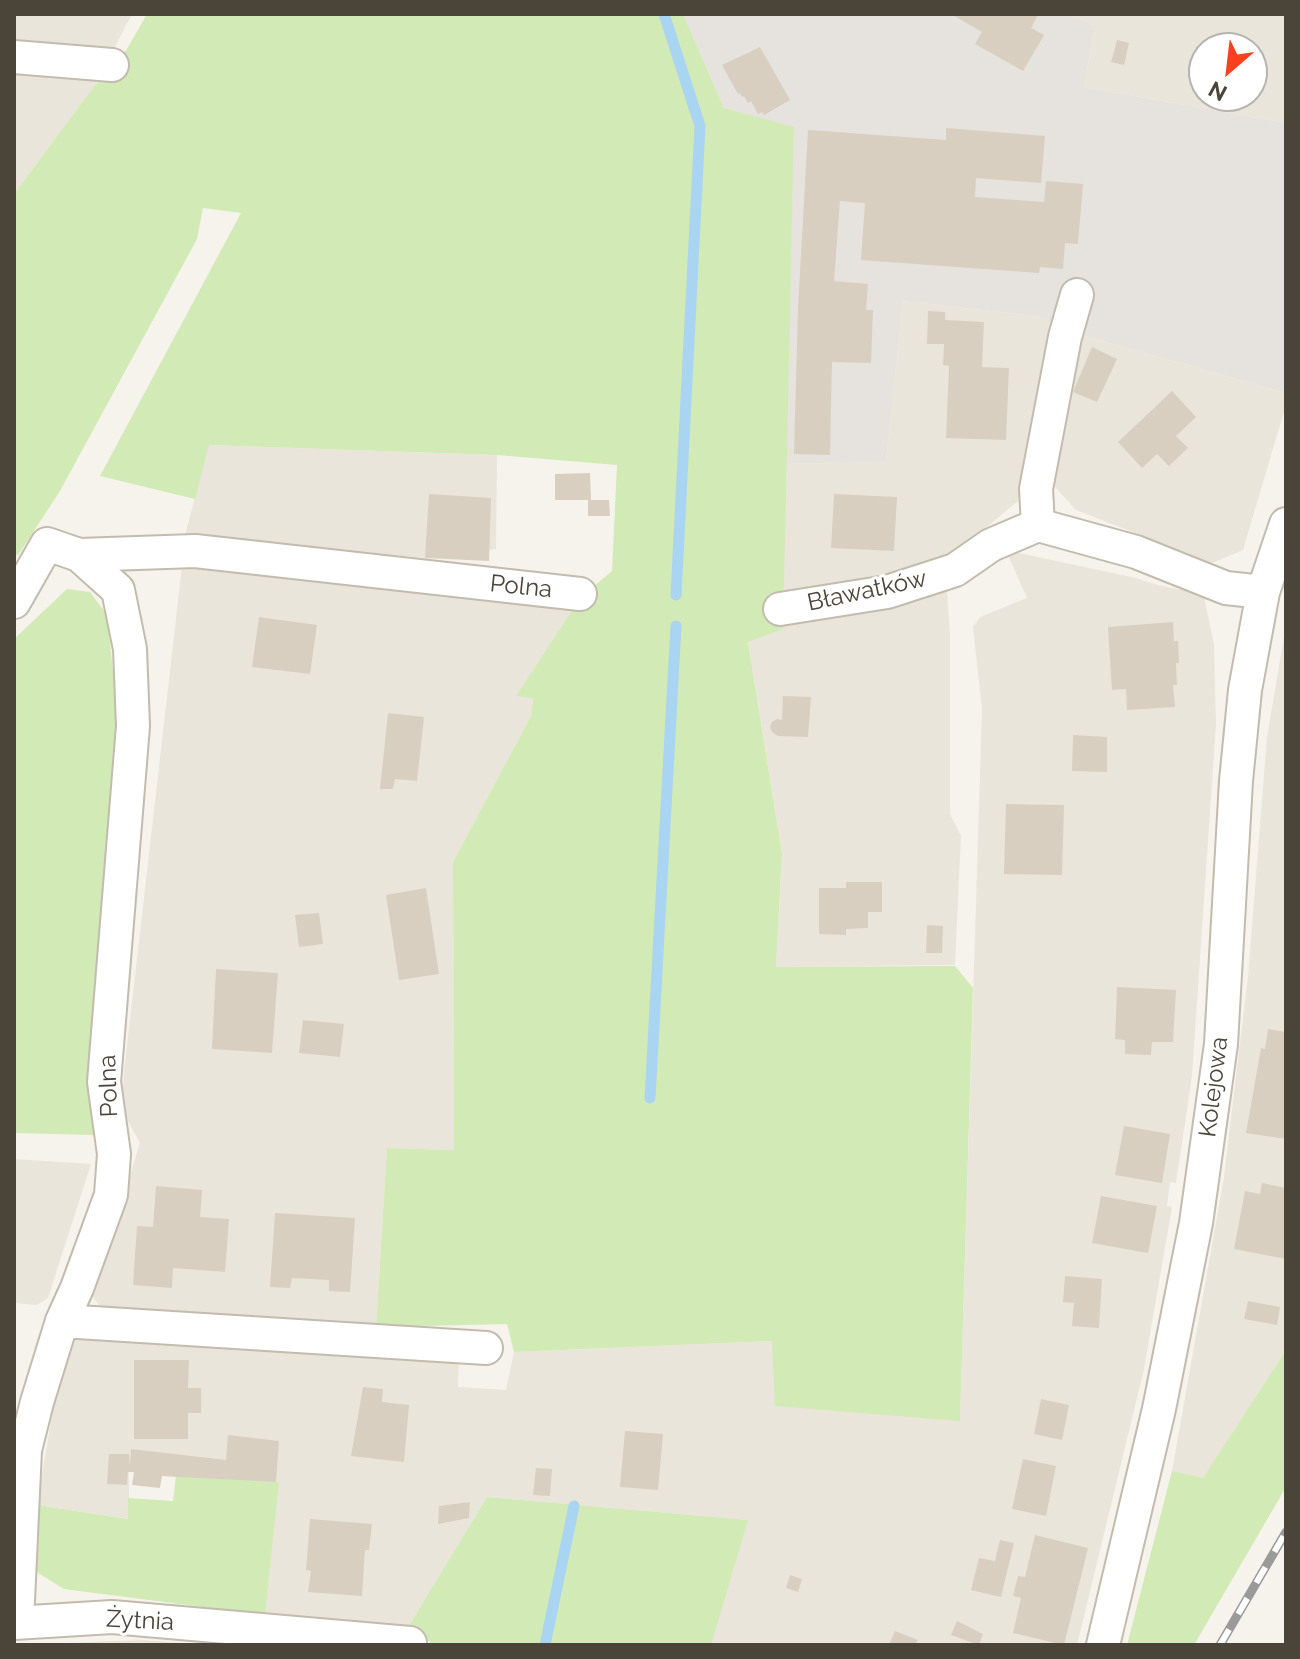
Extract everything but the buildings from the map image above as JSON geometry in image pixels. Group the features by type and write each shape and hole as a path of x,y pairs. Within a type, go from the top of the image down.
{"street":[{"path":"14,57 112,65"},
{"path":"1077,295 1065,337 1036,489 1038,525 1136,552 1226,588 1263,592"},
{"name":"Kolejowa","path":"1103,1645 1159,1409 1196,1223 1221,1044 1236,781 1245,690 1263,592 1286,524"},
{"name":"Bławatków","path":"780,609 887,592 955,570 991,545 1038,525"},
{"name":"Polna","path":"17,598 47,544 79,555 195,551 580,594"},
{"name":"Polna","path":"16,1623 20,1450 62,1321 111,1195 114,1154 104,1082 133,726 130,649 118,590 79,555"},
{"path":"62,1321 486,1348"},
{"name":"Żytnia","path":"16,1623 112,1617 410,1643"}],"shaded area":[{"path":"14,14 132,14 95,85 14,194"},
{"path":"683,14 1072,14 1095,26 1084,87 1188,106 1188,112 1224,112 1286,123 1286,393 1081,335 1036,316 903,301 886,462 785,464 794,128 724,108"},
{"path":"1072,14 1286,14 1286,123 1224,112 1268,112 1268,32 1188,32 1188,106 1084,87 1095,26"},
{"path":"903,301 1036,316 1055,324 1018,501 945,562 950,635 950,814 961,836 955,965 776,967 782,854 748,641 783,629 785,464 886,462"},
{"path":"1081,335 1286,393 1286,405 1243,550 1212,563 1076,510 1048,479"},
{"path":"208,445 497,455 496,549 425,558 185,536"},
{"path":"1019,553 1136,578 1204,597 1214,644 1216,724 1192,1076 1176,1183 1170,1182 1167,1206 1172,1207 1144,1369 1077,1645 709,1645 747,1520 487,1497 408,1627 265,1615 278,1482 129,1472 129,1519 37,1505 53,1410 75,1337 459,1359 458,1387 506,1390 514,1352 773,1341 960,1421 982,709 973,627 980,617 1027,598 1008,555"},
{"path":"182,566 580,598 517,695 533,697 531,716 453,862 454,1150 387,1148 376,1327 104,1312 93,1297 140,1143 120,1107"},
{"path":"1286,625 1286,1350 1203,1479 1172,1471 1224,1177 1248,976 1267,737"},
{"path":"14,1159 91,1164 48,1298 37,1305 14,1303"},
{"path":"142,1640 207,1645 14,1645"}],"green space":[{"path":"147,14 683,14 724,108 794,127 783,629 748,642 782,854 776,967 955,966 973,988 960,1421 775,1406 772,1341 514,1352 507,1324 376,1327 387,1148 454,1150 453,862 531,716 533,698 516,696 580,598 612,571 617,465 497,455 209,445 195,499 100,476 241,213 203,208 197,239 60,491 18,555 14,554 14,194 95,85 127,49"},
{"path":"67,589 90,592 107,615 119,728 87,1075 94,1135 14,1133 14,639"},
{"path":"1286,1350 1286,1487 1194,1645 1127,1645 1172,1471 1203,1478"},
{"path":"176,1476 279,1482 265,1615 64,1589 35,1571 37,1505 128,1519 128,1498 173,1501"},
{"path":"487,1497 748,1520 711,1645 434,1645 408,1627"}],"waterway":[{"path":"664,14 700,126 676,595"},
{"path":"650,1098 676,626"},
{"path":"545,1645 574,1506"}],"railway":[{"path":"1220,1645 1286,1532"}]}
